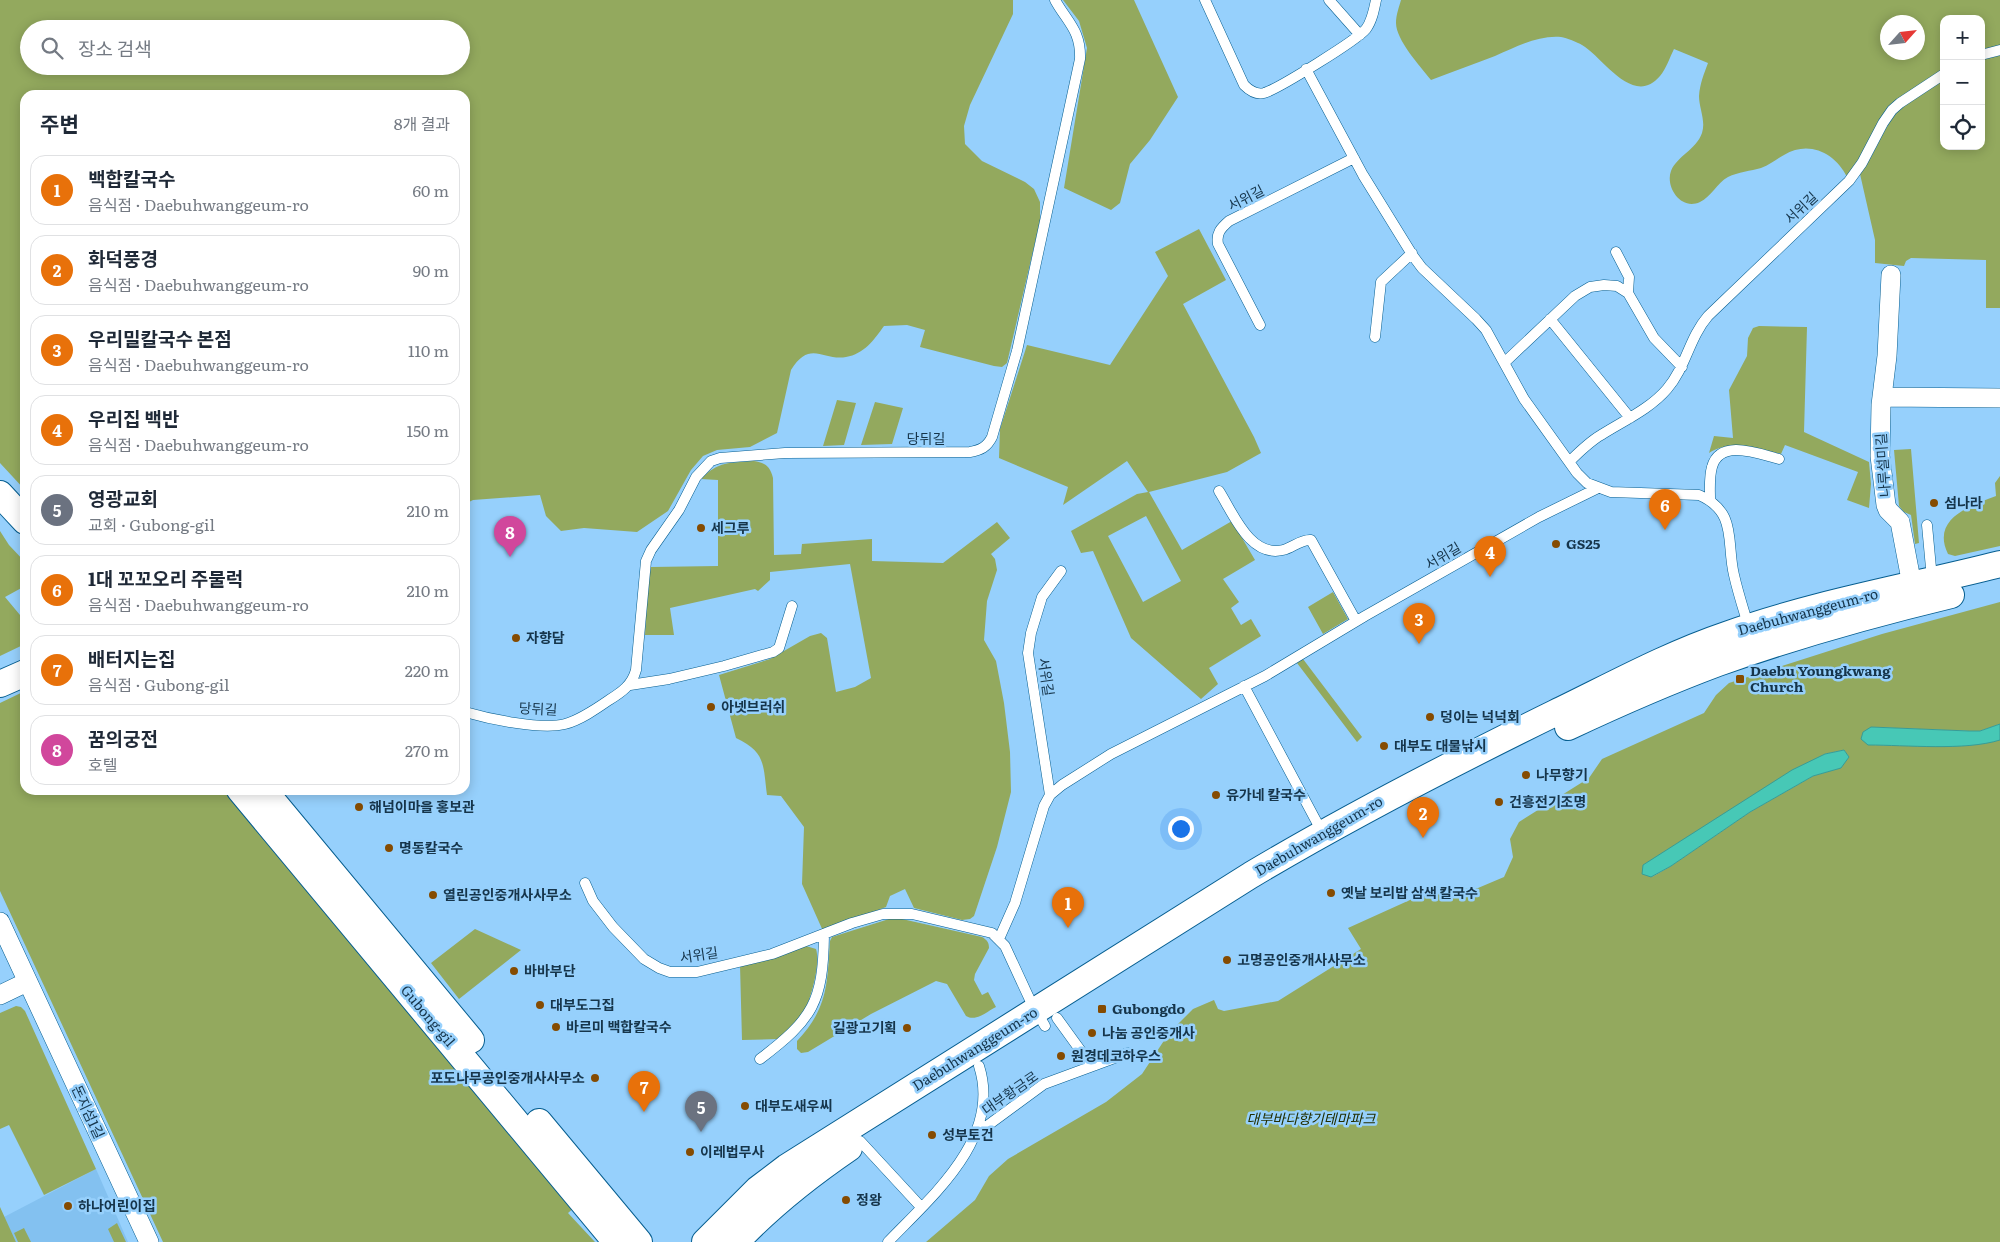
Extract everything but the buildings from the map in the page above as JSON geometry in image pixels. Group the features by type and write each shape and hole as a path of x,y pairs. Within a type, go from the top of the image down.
{"main road":[{"path":"0,494 20,516"},
{"name":"Daebuhwanggeum-ro","path":"705,1242 758,1189 787,1167 1046,1018 1313,857 1391,814 1482,767 1595,714 1674,680 1752,639 1791,614 2000,564"},
{"name":"Daebuhwanggeum-ro","path":"736,1242 758,1219 811,1174 860,1141 979,1066 1046,1018 1322,832 1436,772 1642,670 1687,650 1752,639 1887,611 2000,582"},
{"path":"0,684 20,675"},
{"name":"Gubong-gil","path":"244,795 616,1242"},
{"name":"Gubong-gil","path":"267,795 639,1242"},
{"path":"684,1242 730,1202 742,1194 758,1189"}],"street":[{"name":"나루설미길","path":"1890,275 1880,456 1886,505 1888,510 1900,522 1922,583"},
{"path":"1882,397 2000,398"},
{"name":"돈지섬1길","path":"0,922 150,1242"},
{"path":"0,995 27,982"}],"lane":[{"name":"당뒤길","path":"630,685 636,670 646,561 696,477 711,461 720,458 784,454 970,452 983,448 989,443 1017,351 1080,59 1080,48 1075,28 1055,0"},
{"path":"1205,0 1236,70 1249,90 1255,93 1263,93 1278,87 1360,35 1371,20 1376,0"},
{"path":"1329,0 1360,35"},
{"path":"1985,54 2000,50"},
{"path":"1306,69 1354,158 1412,253 1429,275 1486,330 1529,406 1569,462 1587,483 1611,492 1699,495 1710,499 1719,507 1729,528 1734,575 1752,639"},
{"name":"서위길","path":"1569,462 1600,435 1630,418 1666,391 1682,366 1693,337 1703,321 1849,181 1862,163 1892,110 1940,77"},
{"name":"서위길","path":"1260,325 1218,244 1219,231 1229,221 1354,158"},
{"path":"1616,252 1629,277 1628,293"},
{"path":"1375,337 1381,282 1412,253"},
{"path":"1504,363 1575,296 1590,287 1617,286 1628,293 1654,338 1682,366"},
{"path":"1550,319 1630,418"},
{"path":"1710,499 1712,467 1721,454 1738,450 1779,458"},
{"name":"서위길","path":"1061,571 1042,597 1031,634 1028,653 1050,794 1111,754 1244,686 1539,517 1598,488"},
{"path":"1219,491 1246,534 1254,544 1262,549 1283,550 1306,540 1312,540 1356,621"},
{"path":"1922,583 1926,525"},
{"name":"당뒤길","path":"470,713 520,723 567,724 600,707 630,685 670,679 772,652 779,648 792,606"},
{"path":"1244,686 1322,832"},
{"path":"1050,794 1037,826 1015,904 999,939 1005,946 1046,1018 1090,1065"},
{"name":"서위길","path":"585,883 593,901 613,927 644,959 670,972 697,972 779,952 869,918 896,913 912,914 983,930 992,933 999,939"},
{"path":"760,1059 796,1029 814,1004 819,986 824,935"},
{"name":"대부황금로","path":"975,1135 1044,1084 1090,1065 1128,1053"},
{"name":"대부황금로","path":"888,1242 944,1182 969,1147 980,1119 984,1082 979,1066"},
{"path":"860,1141 922,1207"}],"shaded area":[{"path":"2000,724 2000,740 1970,745 1935,747 1868,745 1861,739 1863,732 1871,727 1980,731"},
{"path":"1844,750 1849,757 1841,768 1813,776 1750,812 1671,866 1651,877 1642,874 1643,865 1792,770 1825,754"},
{"name":"하나어린이집","path":"96,1169 128,1242 16,1242 4,1217"}],"green space":[{"path":"0,0 1013,0 1013,14 970,105 964,126 965,144 982,161 1025,182 1034,189 1040,202 1040,221 1007,363 1002,367 994,366 920,347 925,330 907,325 884,326 868,346 858,353 846,357 817,353 804,355 791,370 777,433 750,447 717,450 703,456 691,470 668,511 637,532 584,528 561,531 546,516 540,495 470,502 470,90 20,90 20,485 0,463"},
{"path":"1063,0 1134,0 1178,97 1150,140 1130,164 1120,203 1111,210 1064,188 1087,48 1079,21"},
{"path":"1401,0 2000,0 2000,47 1985,50 1985,15 1940,15 1940,73 1900,99 1847,177 1836,161 1820,151 1803,149 1784,155 1761,168 1728,177 1704,200 1693,204 1687,203 1676,196 1670,184 1670,177 1674,166 1695,144 1702,133 1703,124 1699,96 1708,63 1674,49 1660,76 1650,84 1639,86 1619,77 1582,45 1572,40 1552,37 1527,42 1431,80 1404,45 1397,30 1397,14"},
{"path":"2000,55 2000,308 1986,308 1986,260 1911,258 1906,261 1904,266 1875,263 1875,240 1860,174 1871,158 1889,123 1901,108 1916,96 1940,82 1940,150 1985,150 1985,58"},
{"path":"1199,229 1226,280 1183,304 1261,453 1227,472 1149,492 1182,550 1232,521 1255,560 1223,579 1239,602 1231,608 1241,625 1251,619 1261,636 1209,668 1218,684 1201,699 1131,638 1093,551 1081,553 1071,531 1137,494 1148,492 1127,461 1063,505 1068,487 999,458 1000,429 1027,345 1110,365 1168,276 1155,252","holes":["1146,516 1181,581 1143,602 1108,536"]},
{"path":"1759,326 1807,327 1804,432 1869,462 1871,484 1869,508 1847,500 1858,472 1785,445 1781,454 1745,446 1727,447 1709,453 1714,436 1733,438 1729,390 1747,356 1748,338 1753,328"},
{"path":"837,400 856,403 844,445 823,446"},
{"path":"875,402 903,408 892,444 861,445"},
{"path":"1911,449 1919,543 1915,544 1911,515 1904,512 1899,506 1894,450"},
{"path":"754,461 766,466 773,478 774,555 801,554 802,544 872,539 872,561 943,563 997,522 1010,538 991,554 995,559 997,570 987,601 984,640 996,661 1004,703 1010,752 1011,792 997,847 974,916 970,919 962,920 914,908 905,889 890,896 886,907 823,931 802,884 804,827 781,796 767,795 763,767 758,754 746,743 736,738 719,675 770,659 810,636 821,633 827,638 836,692 855,687 871,678 850,564 770,572 770,580 758,591 755,589 670,608 674,635 645,635 647,589 651,567 718,566 718,480 701,479 719,466"},
{"path":"2000,476 2000,546 1955,556 1948,554 1944,542 1945,532 1949,523 1964,510 1996,496 1995,483"},
{"path":"0,531 20,557 20,589 5,597 20,615 20,646 0,656"},
{"path":"1333,592 1348,619 1323,634 1308,607"},
{"name":"대부바다향기테마파크","path":"2000,602 2000,724 1980,731 1871,727 1868,745 1965,746 2000,740 2000,1242 926,1242 975,1200 989,1176 1008,1159 1106,1102 1142,1074 1169,1033 1193,1009 1214,1000 1218,1009 1224,1011 1278,1001 1361,949 1348,928 1432,890 1478,888 1504,877 1513,857 1510,839 1519,822 1589,778 1602,759 1704,713 1716,695 1729,683 1882,634","holes":["1844,750 1849,757 1840,768 1813,776 1750,812 1652,877 1825,754"]},
{"path":"1303,659 1362,737 1357,742 1297,663"},
{"path":"20,693 20,795 233,795 576,1206 568,1213 595,1242 163,1242 0,891 0,703"},
{"path":"889,919 902,919 985,939 989,948 975,974 974,980 982,995 988,992 996,1007 985,1014 970,1018 966,1016 947,984 936,981 871,1014 808,1052 801,1053 797,1049 797,1041 815,1018 824,995 832,937"},
{"path":"475,929 521,950 459,999 431,963"},
{"path":"806,946 816,949 817,964 811,994 801,1017 794,1026 778,1039 742,1040 740,965"},
{"path":"16,1006 21,1007 25,1011 96,1169 44,1195 9,1125 0,1129 0,1013"},
{"path":"0,1207 16,1242 0,1242"},
{"path":"117,1223 126,1242 114,1242 108,1229"},
{"path":"24,1228 31,1242 18,1242 14,1233"}],"place":[{"name":"섬나라","path":"1934,503"},
{"name":"세그루","path":"701,528"},
{"name":"1대 꼬꼬오리 주물럭","path":"1665,530"},
{"name":"GS25","path":"1556,544"},
{"name":"꿈의궁전","path":"510,557"},
{"name":"우리집 백반","path":"1490,577"},
{"name":"자향담","path":"516,638"},
{"name":"우리밀칼국수 본점","path":"1419,644"},
{"name":"Daebu Youngkwang Church","path":"1740,679"},
{"name":"아넷브러쉬","path":"711,707"},
{"name":"덩이는 넉넉회","path":"1430,717"},
{"name":"대부도 대물낚시","path":"1384,746"},
{"name":"나무향기","path":"1526,775"},
{"name":"유가네 칼국수","path":"1216,795"},
{"name":"건흥전기조명","path":"1499,802"},
{"name":"해넘이마을 홍보관","path":"359,807"},
{"name":"화덕풍경","path":"1423,838"},
{"name":"명동칼국수","path":"389,848"},
{"name":"옛날 보리밥 삼색 칼국수","path":"1331,893"},
{"name":"열린공인중개사사무소","path":"433,895"},
{"name":"백합칼국수","path":"1068,928"},
{"name":"고명공인중개사사무소","path":"1227,960"},
{"name":"바바부단","path":"514,971"},
{"name":"대부도그집","path":"540,1005"},
{"name":"Gubongdo","path":"1102,1009"},
{"name":"바르미 백합칼국수","path":"556,1027"},
{"name":"길광고기획","path":"907,1028"},
{"name":"나눔 공인중개사","path":"1092,1033"},
{"name":"원경데코하우스","path":"1061,1056"},
{"name":"포도나무공인중개사사무소","path":"595,1078"},
{"name":"대부도새우씨","path":"745,1106"},
{"name":"배터지는집","path":"644,1112"},
{"name":"영광교회","path":"701,1132"},
{"name":"성부토건","path":"932,1135"},
{"name":"이레법무사","path":"690,1152"},
{"name":"정왕","path":"846,1200"},
{"name":"하나어린이집","path":"68,1206"}]}
